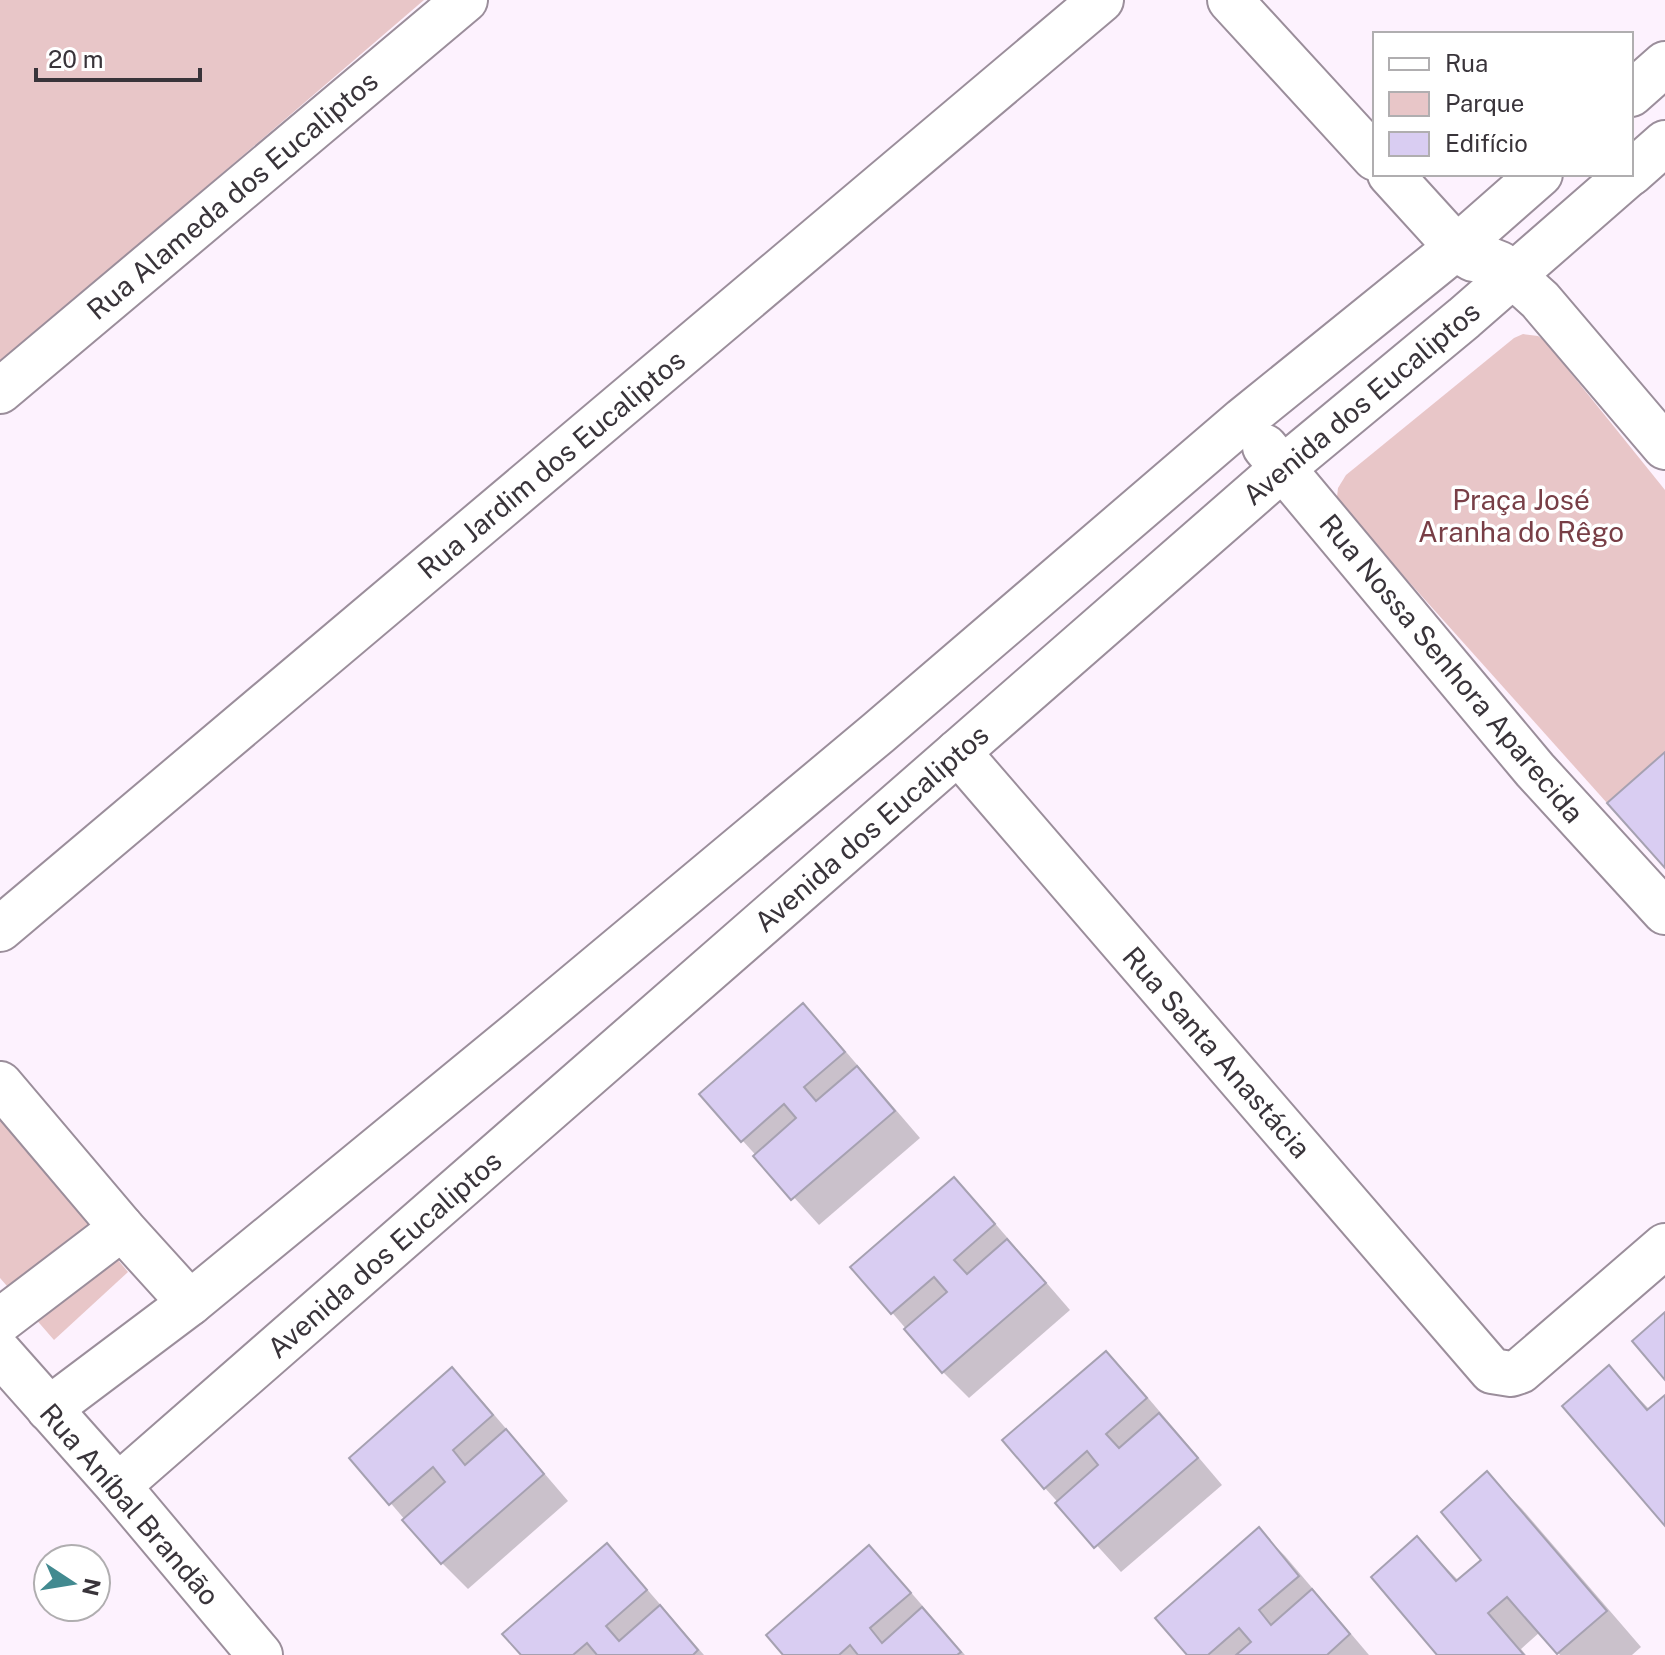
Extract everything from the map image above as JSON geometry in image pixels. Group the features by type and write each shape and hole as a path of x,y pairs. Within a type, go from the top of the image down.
{"street":[{"name":"Rua Alameda dos Eucaliptos","path":"0,391 465,0"},
{"name":"Rua Jardim dos Eucaliptos","path":"0,929 1101,0"},
{"path":"1230,0 1373,156"},
{"path":"1633,92 1665,64"},
{"name":"Avenida dos Eucaliptos","path":"1633,170 1665,143"},
{"path":"1392,176 1466,256 1490,260 1513,274 1540,300 1665,447"},
{"name":"Avenida dos Eucaliptos","path":"49,1409 190,1303 878,733 1243,420 1457,247 1538,176"},
{"name":"Avenida dos Eucaliptos","path":"118,1486 1283,468 1627,176"},
{"name":"Rua Nossa Senhora Aparecida","path":"1243,420 1535,770 1665,912"},
{"path":"878,733 918,786"},
{"name":"Rua Santa Anastácia","path":"958,752 1492,1371 1511,1374 1520,1371 1665,1246"},
{"path":"0,1084 190,1303"},
{"path":"0,1321 122,1228"},
{"name":"Rua Aníbal Brandão","path":"0,1353 118,1486 260,1655"}],"green space":[{"path":"0,0 424,0 0,364"},
{"name":"Praça José Aranha do Rêgo","path":"1523,334 1538,336 1545,341 1665,490 1665,752 1607,803 1349,515 1337,497 1338,488 1346,475 1514,338"},
{"path":"0,1118 128,1272 54,1340 0,1278"}],"building":[{"path":"1665,752 1665,868 1607,803"},
{"path":"803,1003 845,1052 804,1087 816,1101 857,1066 895,1111 791,1200 753,1156 796,1118 784,1104 741,1142 699,1094"},
{"path":"954,1177 995,1224 954,1260 967,1274 1007,1239 1046,1283 942,1373 904,1329 947,1292 934,1277 891,1314 850,1267"},
{"path":"1665,1312 1665,1380 1632,1341"},
{"path":"1106,1351 1147,1398 1106,1434 1119,1448 1159,1413 1198,1458 1094,1548 1055,1503 1098,1465 1087,1451 1044,1489 1002,1440"},
{"path":"1609,1365 1647,1410 1665,1395 1665,1526 1562,1406"},
{"path":"452,1367 493,1415 453,1450 465,1465 506,1429 544,1474 441,1564 402,1520 445,1482 433,1467 389,1505 349,1458"},
{"path":"1487,1471 1607,1611 1557,1654 1507,1597 1488,1613 1524,1655 1437,1655 1371,1577 1417,1536 1456,1581 1481,1560 1441,1512"},
{"path":"1259,1527 1299,1576 1259,1610 1271,1625 1312,1589 1350,1634 1327,1655 1236,1655 1251,1642 1239,1628 1208,1655 1187,1655 1155,1618"},
{"path":"607,1543 647,1590 606,1626 619,1641 660,1605 698,1650 693,1655 597,1655 587,1643 573,1655 521,1655 502,1634"},
{"path":"869,1545 911,1593 870,1628 882,1643 922,1607 961,1652 957,1655 858,1655 850,1645 839,1655 783,1655 766,1635"}]}
